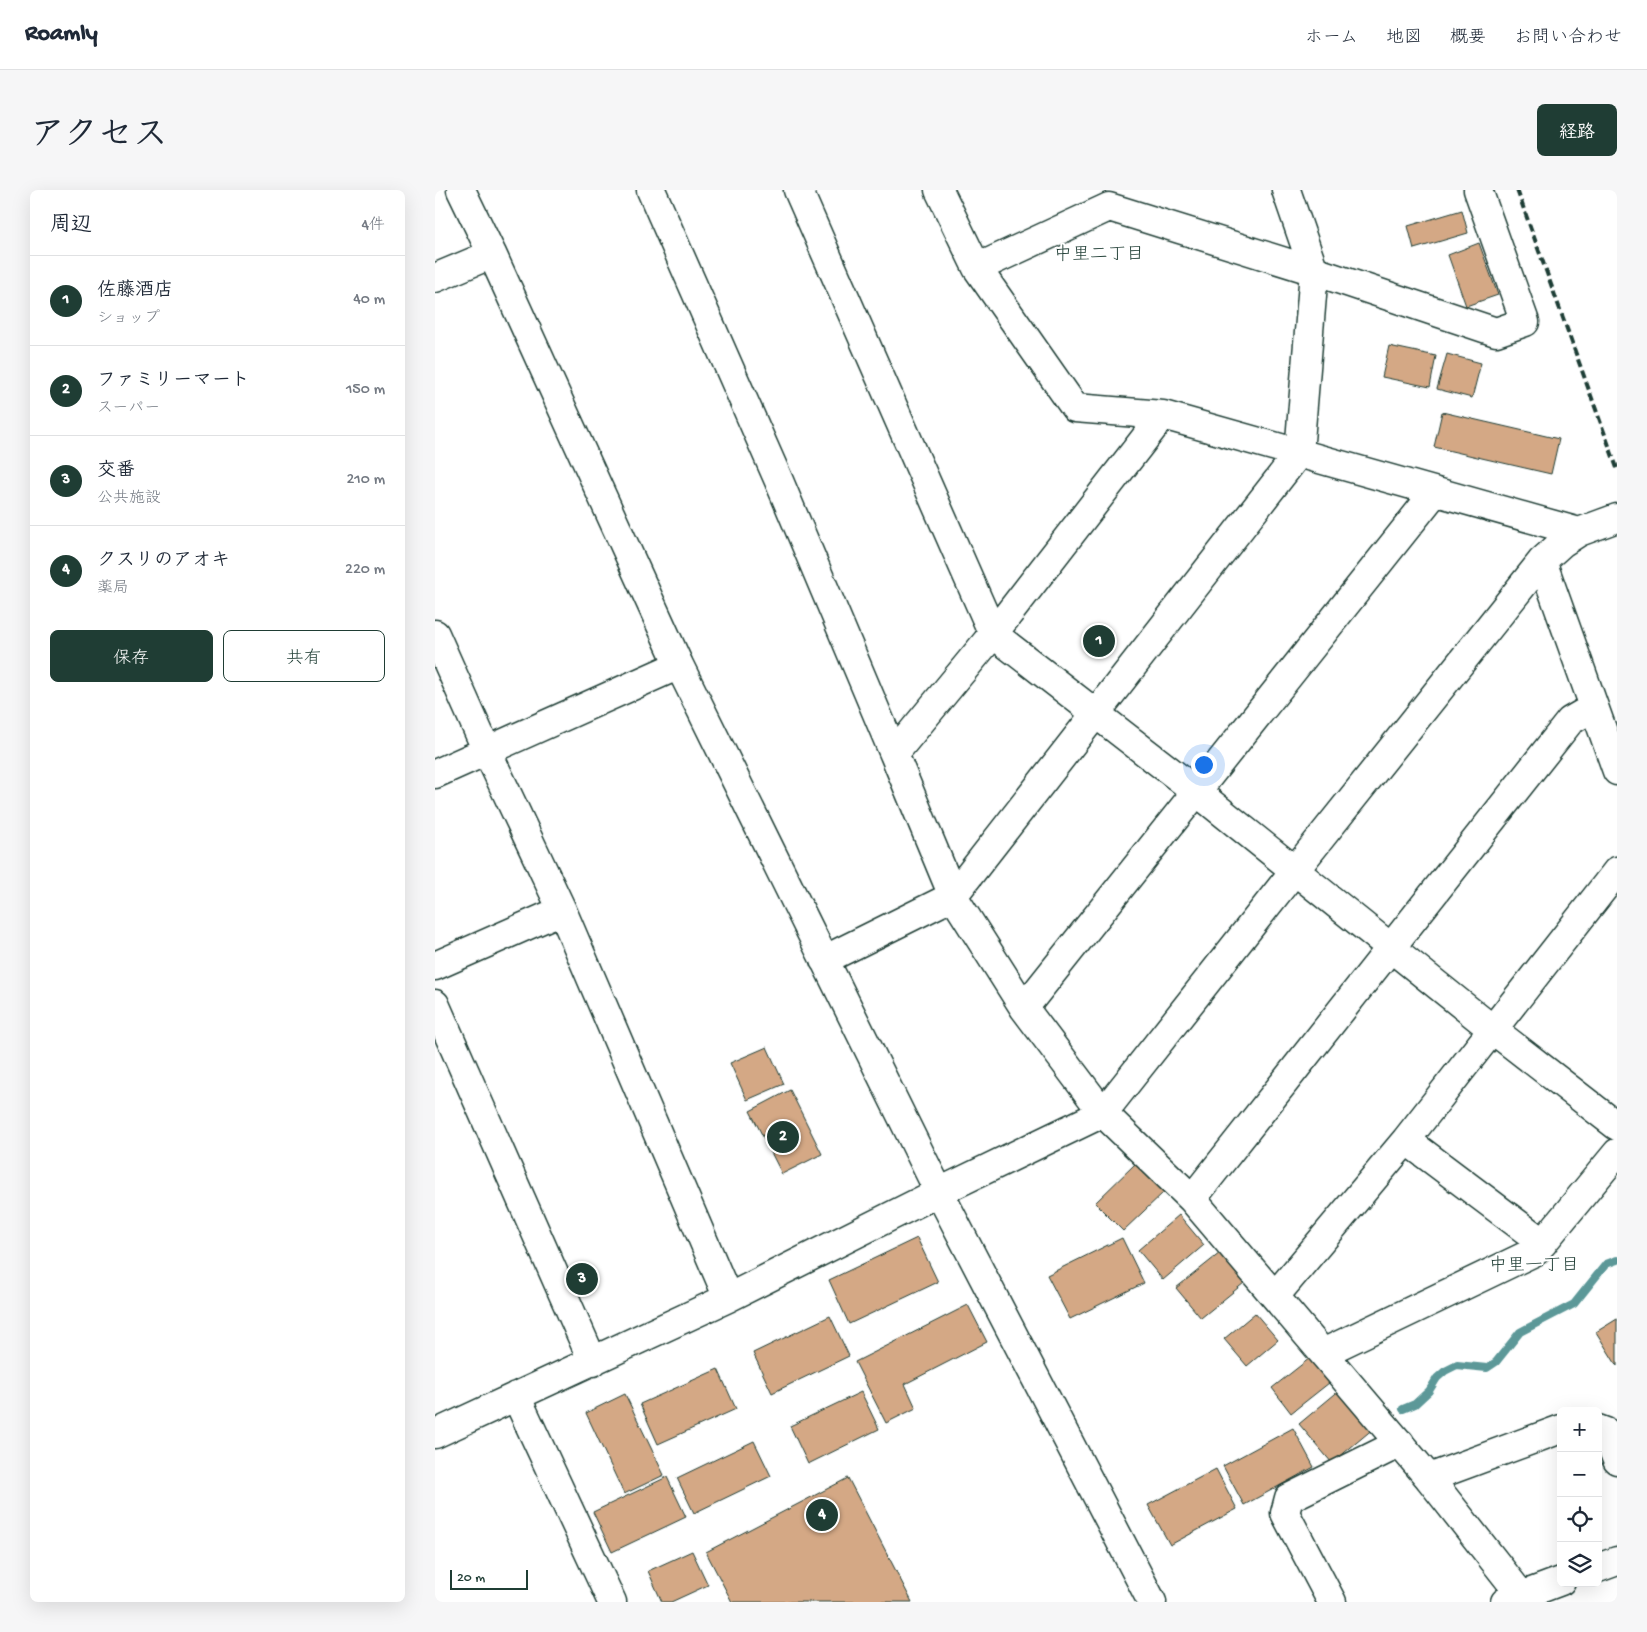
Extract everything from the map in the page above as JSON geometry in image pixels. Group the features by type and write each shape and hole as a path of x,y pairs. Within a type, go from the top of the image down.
{"street":[{"path":"461,190 679,665 939,1192 1152,1602"},
{"path":"651,190 779,481 953,896 1024,1008 1103,1113 1192,1199 1400,1443 1429,1478 1513,1598 1557,1582"},
{"path":"799,190 993,634 1197,792 1492,1029 1617,1126"},
{"path":"939,190 977,268 1075,408 1163,414 1579,532"},
{"path":"824,960 953,896 1299,453 1314,271 1286,190"},
{"path":"977,268 1106,199 1496,332 1525,322 1478,190"},
{"path":"435,278 492,254"},
{"path":"894,754 993,634 1163,414"},
{"path":"1024,1008 1435,492"},
{"path":"435,1434 728,1298 939,1192 1103,1113 1542,562 1562,543 1579,532 1617,518"},
{"path":"1542,562 1617,771"},
{"path":"435,634 487,752 562,910 728,1298"},
{"path":"435,774 679,665"},
{"path":"1192,1199 1570,721 1594,707"},
{"path":"1275,1296 1406,1140 1617,872"},
{"path":"435,966 562,910"},
{"path":"435,1004 593,1362"},
{"path":"1406,1140 1543,1243"},
{"path":"1323,1353 1536,1251 1617,1154"},
{"path":"516,1396 612,1602"},
{"path":"1429,1478 1557,1430"},
{"path":"1602,1430 1607,1432 1617,1460"},
{"path":"1332,1602 1285,1514 1289,1498 1400,1443"},
{"path":"1602,1567 1617,1561"},
{"path":"1566,1587 1571,1602"}],"building":[{"path":"1462,210 1468,233 1414,249 1408,226"},
{"path":"1479,243 1498,295 1466,306 1448,255"},
{"path":"1389,346 1436,356 1430,387 1382,377"},
{"path":"1447,354 1481,363 1472,398 1437,389"},
{"path":"1442,412 1559,439 1551,474 1434,447"},
{"path":"767,1047 784,1084 747,1100 730,1063"},
{"path":"790,1090 822,1154 782,1174 750,1111"},
{"path":"1136,1163 1164,1192 1123,1231 1095,1203"},
{"path":"1179,1215 1204,1245 1163,1280 1138,1250"},
{"path":"917,1238 938,1282 849,1324 829,1280"},
{"path":"1122,1238 1144,1283 1070,1319 1047,1275"},
{"path":"1220,1253 1244,1283 1201,1318 1176,1288"},
{"path":"968,1305 987,1342 905,1384 916,1408 886,1423 855,1362"},
{"path":"1255,1313 1278,1340 1247,1366 1224,1339"},
{"path":"830,1316 849,1356 772,1393 753,1353"},
{"path":"1617,1319 1617,1366 1596,1332"},
{"path":"1310,1358 1329,1383 1291,1413 1272,1388"},
{"path":"718,1369 736,1409 658,1444 640,1404"},
{"path":"1341,1389 1374,1428 1332,1463 1299,1424"},
{"path":"861,1392 879,1429 808,1464 790,1426"},
{"path":"625,1394 664,1475 624,1494 586,1413"},
{"path":"1293,1428 1314,1467 1244,1505 1223,1466"},
{"path":"754,1441 771,1476 694,1513 677,1478"},
{"path":"1216,1469 1237,1509 1170,1545 1148,1505"},
{"path":"667,1477 686,1517 612,1552 593,1512"},
{"path":"848,1478 912,1602 732,1602 706,1552"},
{"path":"692,1551 708,1585 671,1602 662,1602 648,1571"}],"waterway":[{"path":"1403,1409 1415,1404 1429,1391 1437,1378 1445,1371 1457,1365 1487,1368 1496,1362 1520,1332 1574,1304 1606,1264 1617,1260"}],"railway":[{"path":"1517,190 1617,468"}],"place":[{"name":"佐藤酒店","path":"1099,641"},
{"name":"ファミリーマート","path":"783,1137"},
{"name":"交番","path":"582,1279"},
{"name":"クスリのアオキ","path":"822,1515"}],"district":[{"name":"中里二丁目","path":"1099,255"},
{"name":"中里一丁目","path":"1534,1266"}]}
